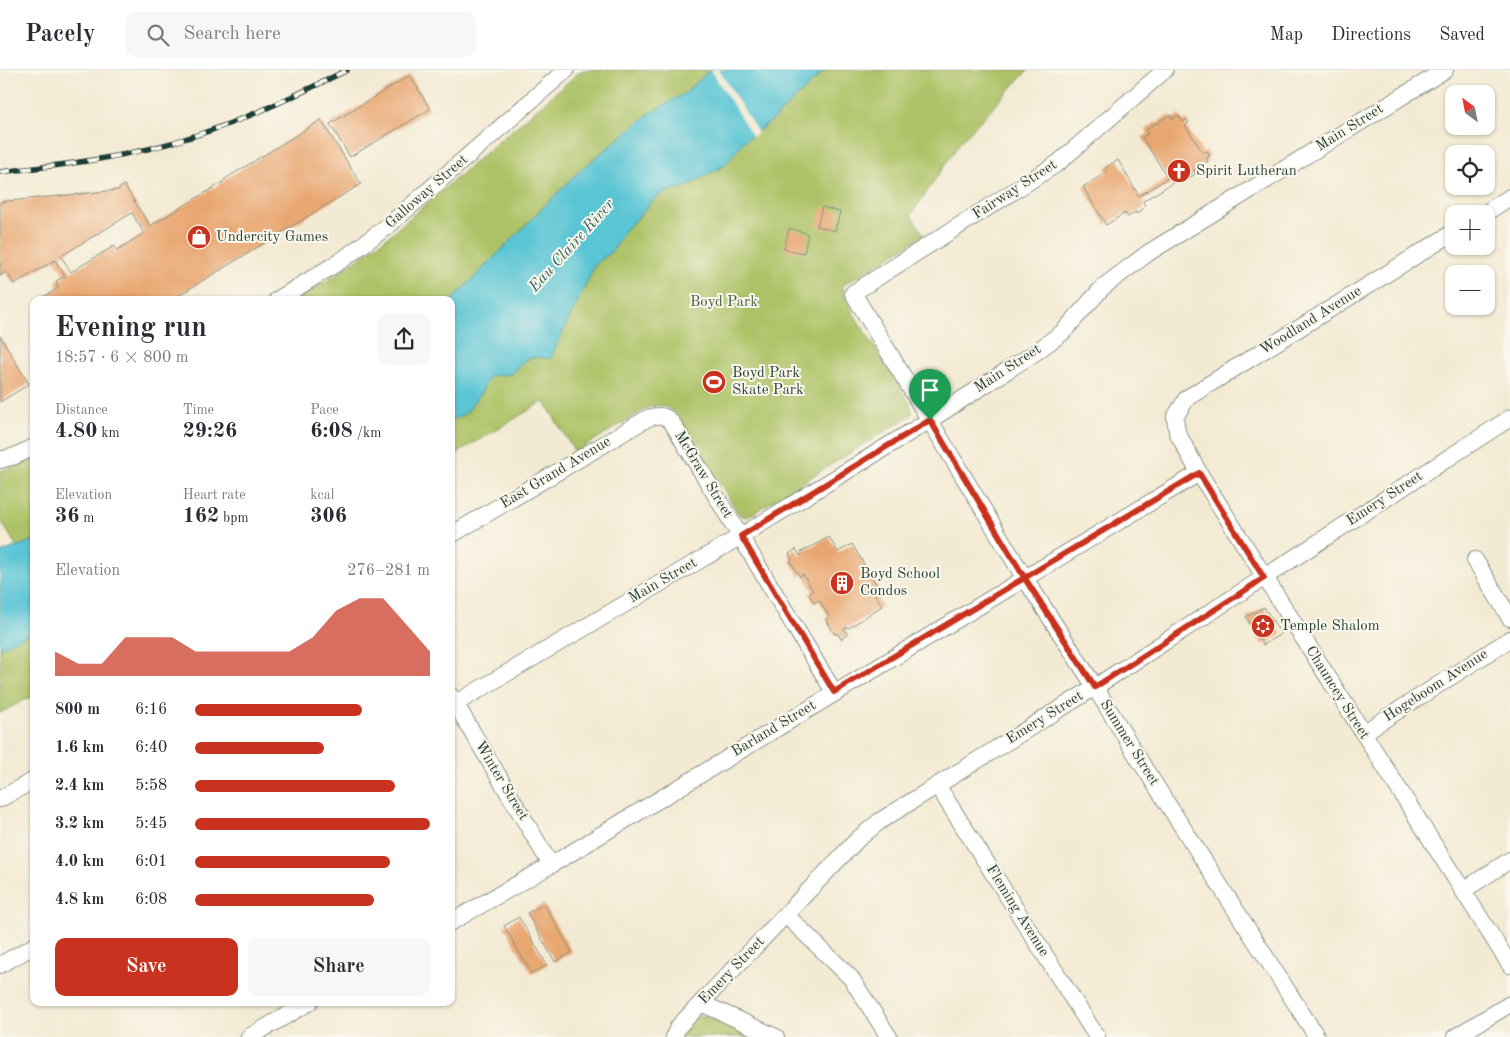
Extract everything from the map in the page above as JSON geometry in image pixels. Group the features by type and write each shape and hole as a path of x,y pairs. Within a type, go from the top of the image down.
{"street":[{"name":"Galloway Street","path":"284,296 342,260 389,225 566,70"},
{"name":"Fairway Street","path":"853,292 1058,163 1165,70"},
{"name":"Main Street","path":"455,701 741,536 930,420 1036,352 1063,332 1103,287 1148,253 1444,70"},
{"path":"1495,207 1510,197"},
{"name":"Woodland Avenue","path":"1175,417 1187,398 1445,238"},
{"name":"Summer Street","path":"853,292 1024,577 1317,1037"},
{"name":"East Grand Avenue","path":"455,534 648,418 662,415"},
{"name":"McGraw Street","path":"662,415 674,426 834,692"},
{"name":"Chauncey Street","path":"1175,417 1177,432 1199,473 1510,964"},
{"name":"Emery Street","path":"674,1037 678,1027 858,838 880,820 1095,687 1510,418"},
{"path":"0,460 30,449"},
{"name":"Barland Street","path":"455,920 551,865 1024,577 1199,473"},
{"path":"1475,560 1510,618"},
{"name":"Hogeboom Avenue","path":"1363,733 1510,639"},
{"name":"Winter Street","path":"455,705 551,865"},
{"path":"0,799 30,782"},
{"name":"Fleming Avenue","path":"937,785 1097,1037"},
{"path":"1464,890 1510,860"},
{"path":"786,915 851,978 889,1037"},
{"path":"0,965 30,948"},
{"path":"701,1003 776,1037"},
{"path":"1455,1037 1510,1004"},
{"path":"249,1037 289,1008"}],"green space":[{"path":"582,70 710,70 685,93 650,113 578,172 455,297 302,296 336,275 389,236"},
{"name":"Boyd Park","path":"825,70 1028,70 961,141 911,215 924,235 843,285 844,293 852,311 909,402 912,411 911,415 747,517 740,515 737,511 677,415 668,408 661,406 649,407 575,452 544,401 455,455 455,419 466,413 482,391 489,376 511,374 520,364 528,359 537,357 550,358 595,265 613,250 625,229 635,221 654,198 668,191 684,188 725,165 744,141 774,119"},
{"path":"30,460 30,542 17,547 0,519 0,471"},
{"path":"30,633 30,697 0,713 0,648"},
{"path":"698,1015 707,1016 754,1037 680,1037"}],"water":[{"name":"Eau Claire River","path":"710,70 825,70 774,119 744,141 725,165 684,188 668,191 654,199 635,221 625,229 613,250 595,265 550,359 537,357 528,359 520,364 511,374 489,376 482,391 466,413 455,419 455,297 578,172 650,113 685,93"},
{"path":"30,542 30,633 0,648 0,553"}],"pier":[{"path":"711,70 719,70 758,133 753,137"}],"building":[{"path":"410,75 430,109 350,157 330,124"},
{"name":"Spirit Lutheran","path":"1170,115 1172,119 1179,115 1183,122 1187,120 1189,123 1185,125 1203,153 1207,151 1210,156 1206,158 1208,161 1194,170 1196,174 1186,179 1184,176 1143,201 1145,206 1137,214 1136,212 1128,217 1125,213 1106,225 1083,187 1107,172 1105,168 1118,160 1139,196 1168,178 1142,137 1148,134 1146,130 1156,122 1157,124"},
{"path":"321,120 361,184 178,296 45,296 58,288 56,281 65,276 55,260 14,284 6,272 0,276 0,202 118,190 124,185 150,226","holes":["132,213 144,233 117,250 114,246 71,272 61,256"]},
{"path":"822,207 840,212 835,231 817,226"},
{"path":"789,228 808,234 804,253 784,249"},
{"path":"0,336 29,384 0,402"},
{"name":"Boyd School Condos","path":"829,537 838,552 852,544 879,589 873,591 882,606 849,628 844,629 848,634 841,639 837,633 835,635 826,619 829,617 819,600 814,603 809,594 813,591 803,574 800,577 790,561 792,560 789,554 796,549 800,556 801,552"},
{"name":"Temple Shalom","path":"1264,607 1281,634 1263,645 1246,617"},
{"path":"544,904 572,952 555,962 527,913"},
{"path":"519,917 547,965 532,974 504,926"}],"railway":[{"path":"0,172 122,155 170,143 253,114 347,70"}],"place":[{"name":"Spirit Lutheran","path":"1179,171"},
{"name":"Undercity Games","path":"199,237"},
{"name":"Boyd Park Skate Park","path":"714,382"},
{"name":"Boyd School Condos","path":"842,583"},
{"name":"Temple Shalom","path":"1263,626"}],"route":[{"path":"930,420 741,536 834,692 1024,577 1199,473 1264,578 1095,687 1024,577 930,420"}]}
